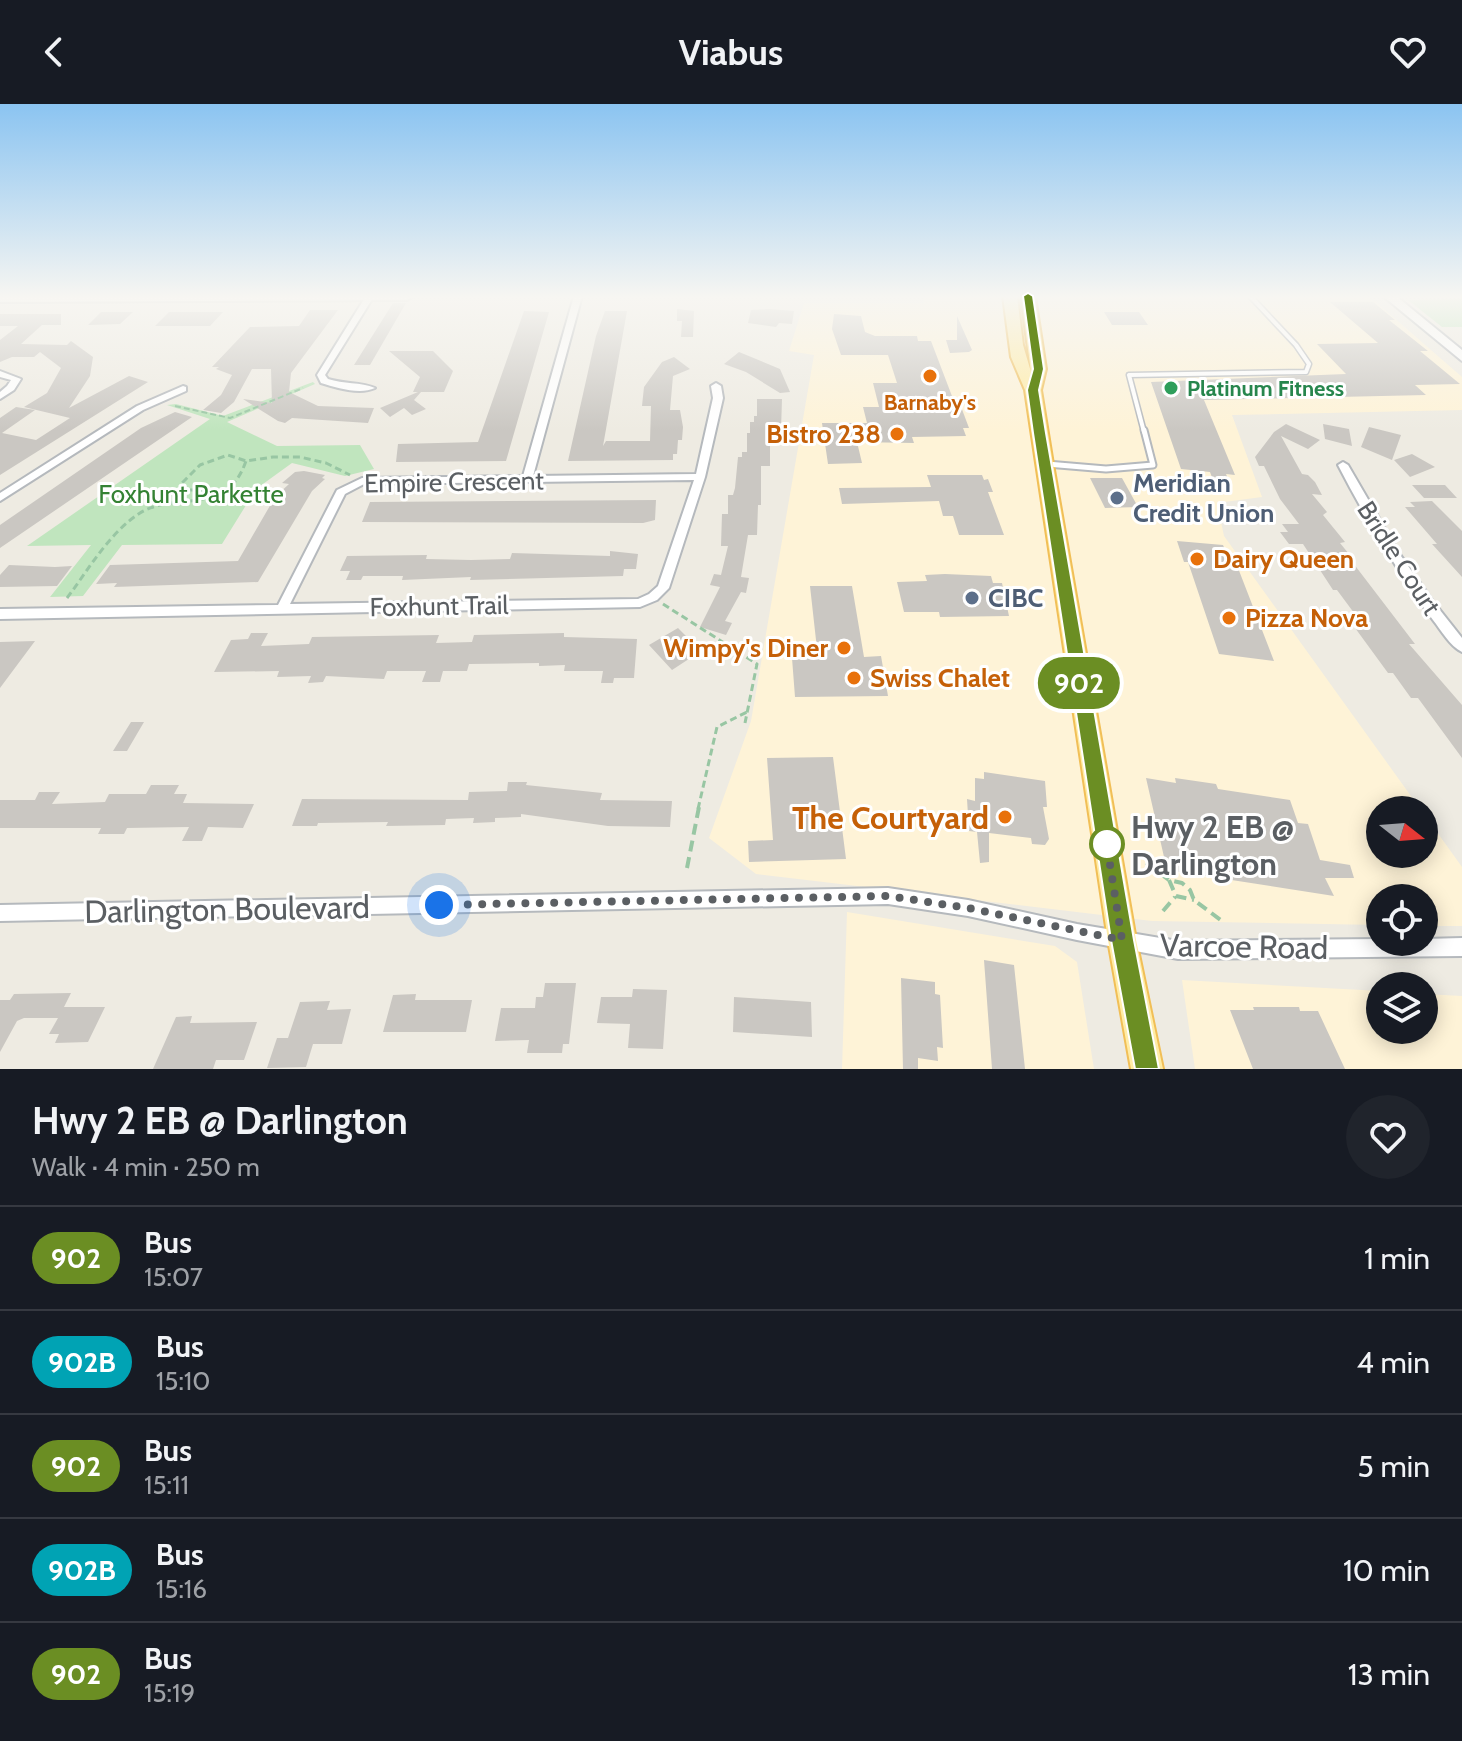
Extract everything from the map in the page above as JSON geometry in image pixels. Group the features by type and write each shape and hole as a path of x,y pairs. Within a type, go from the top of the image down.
{"main road":[{"path":"1016,341 1023,374 1033,390 1122,940 1147,1069"},
{"path":"1033,390 1039,369 1035,341"},
{"path":"1443,341 1462,357"}],"street":[{"path":"342,341 321,375 324,381 340,386 370,388"},
{"path":"527,480 566,341"},
{"path":"0,374 16,379 11,388 0,396"},
{"path":"653,597 663,588 700,477 718,398 716,386"},
{"path":"0,498 140,408 183,389"},
{"name":"Bridle Court","path":"1343,465 1378,533 1426,604 1462,647"},
{"name":"Empire Crescent","path":"282,609 341,492 353,484 374,480 700,477"},
{"name":"Foxhunt Trail","path":"0,614 640,603 653,597"},
{"name":"Darlington Boulevard","path":"0,913 888,896 968,908 1122,940"},
{"name":"Varcoe Road","path":"1122,940 1178,950 1462,947"}],"lane":[{"path":"1044,464 1106,469 1153,465 1129,375 1306,372 1309,364 1292,341"}],"path":[{"path":"164,396 174,405 230,418 303,388"},
{"path":"219,490 186,490 180,485 187,473 202,467 212,457 241,457 246,461 289,456 310,458 350,475"},
{"path":"67,598 132,518 153,506 195,503 233,485 246,461"},
{"path":"195,503 197,509"},
{"path":"653,597 757,664 745,723"},
{"path":"687,868 717,727 747,712"},
{"path":"1146,863 1169,880 1182,883 1190,890 1194,900"},
{"path":"1169,880 1175,897 1194,900 1222,921"},
{"path":"1163,911 1175,897"}],"shaded area":[{"path":"792,341 1421,341 1462,377 1462,410 1232,415 1262,497 1217,503 1224,536 1411,796 1366,796 1366,868 1438,868 1438,834 1462,867 1462,926 1438,926 1438,884 1366,884 1366,925 1152,921 756,874 709,838 751,721 814,355 789,351"},
{"path":"847,912 1055,946 1077,962 1094,1069 842,1069"},
{"path":"1182,980 1366,990 1366,1044 1438,1044 1438,995 1462,996 1462,1069 1195,1069"}],"green space":[{"name":"Foxhunt Parkette","path":"313,382 315,384 227,422 277,446 360,445 374,469 345,476 292,463 256,489 222,544 122,545 83,596 50,597 91,545 27,546 210,419 167,405 176,404 223,416"}],"building":[{"path":"0,341 67,345 71,341 93,357 90,376 69,408 129,376 148,382 0,475 0,418 16,407 35,410 2,433 36,440 70,418 24,407 47,393 61,368 40,352 34,357 12,357 0,362"},
{"path":"237,341 315,341 291,373 289,392 318,406 374,408 368,423 292,418 285,423 278,421 243,399 272,403 271,369 252,369 234,402 221,413 203,410 221,395 232,375 216,369 219,367 212,367"},
{"path":"369,341 384,341 370,365 354,365"},
{"path":"513,341 541,341 506,461 396,462 398,444 478,442"},
{"path":"595,341 622,341 603,446 606,441 650,441 651,406 642,406 644,387 662,362 674,357 690,369 673,376 670,410 680,410 683,427 682,440 678,440 677,454 673,454 673,460 568,461"},
{"path":"836,341 931,341 955,404 960,404 969,428 963,428 966,436 912,437 914,443 857,442 862,463 828,464 822,423 867,423 863,407 879,407 873,383 897,383 888,355 841,355"},
{"path":"946,341 968,341 972,350 969,352 950,353"},
{"path":"1376,341 1415,341 1428,351 1420,351 1460,384 1415,385 1426,395 1204,400 1235,475 1226,474 1229,481 1213,480 1210,472 1181,469 1151,382 1346,374 1317,344 1378,343"},
{"path":"389,351 433,351 453,371 444,392 421,392 414,400 426,409 412,415 404,408 390,417 380,408 418,392 413,392 420,377"},
{"path":"739,352 780,369 790,392 780,393 746,372 724,364"},
{"path":"757,399 782,399 781,430 776,430 777,445 770,445 770,466 761,466 757,535 748,535 741,577 749,578 746,593 741,592 725,621 732,623 726,635 700,627 720,587 710,585 714,574 721,575 728,546 721,546 722,514 728,514 728,495 733,495 735,488 738,457 742,457 742,452 747,452 747,433 750,433 750,422 754,422 754,416 757,416"},
{"path":"175,412 192,417 0,548 0,525 141,428"},
{"path":"1286,424 1320,440 1308,449 1281,436 1302,474 1315,482 1322,495 1312,494 1327,512 1323,515 1345,542 1340,543 1353,559 1350,559 1415,644 1409,644 1462,705 1462,758 1418,698 1411,698 1393,673 1388,673 1350,621 1360,621 1337,590 1333,590 1303,544 1289,544 1280,532 1288,532 1282,524 1299,524 1280,499 1264,466 1259,466 1255,457 1274,432"},
{"path":"1323,424 1349,429 1352,446 1325,439"},
{"path":"1369,427 1401,435 1392,460 1361,447"},
{"path":"1412,454 1435,467 1410,477 1394,460"},
{"path":"295,472 325,475 322,478 325,479 312,491 258,582 114,587 117,583 96,584 110,565 238,561 275,497 289,484 282,483"},
{"path":"927,475 982,475 984,480 988,479 993,492 988,492 1004,535 959,535 953,516 943,516 939,501 842,504 839,488 931,487"},
{"name":"Meridian Credit Union","path":"1090,478 1122,478 1138,507 1105,508"},
{"path":"1412,485 1445,485 1457,498 1424,498"},
{"path":"656,500 655,520 643,523 362,522 370,502"},
{"path":"1432,501 1462,531 1462,577 1432,544 1437,544 1405,507 1415,507 1410,502"},
{"path":"1177,541 1223,545 1232,567 1238,568 1274,661 1219,654 1188,562 1184,562"},
{"path":"610,551 638,554 636,569 624,569 623,576 470,580 471,577 402,580 403,576 363,576 361,580 346,580 350,571 340,571 347,556 427,555 426,559 471,560 510,559 512,553 610,556"},
{"path":"9,565 72,566 57,586 0,587 0,575"},
{"path":"925,575 991,576 993,583 1002,583 1009,616 940,617 939,612 904,612 897,582 927,581"},
{"path":"810,586 852,586 864,657 881,656 888,696 795,697 792,658 818,658"},
{"path":"678,628 688,638 681,641 695,655 672,670 649,645"},
{"path":"251,633 268,633 261,646 309,644 312,637 439,635 436,643 472,642 474,635 564,633 564,637 637,639 634,678 614,678 613,683 601,683 603,671 564,671 565,665 539,666 539,663 469,664 467,671 443,671 440,682 422,682 426,671 387,671 384,679 326,676 323,682 308,683 311,676 277,677 279,671 214,672 231,640 248,639"},
{"path":"35,641 0,688 0,642"},
{"path":"131,722 144,722 127,751 113,751"},
{"path":"833,757 846,859 749,862 748,841 773,840 767,758"},
{"name":"The Courtyard","path":"984,772 1045,781 1047,807 1043,807 1049,839 1045,845 1032,844 1031,838 989,833 989,862 980,863 977,832 969,831 967,799 975,801 975,778 984,779"},
{"path":"1146,778 1176,783 1175,778 1216,784 1218,789 1290,800 1298,823 1308,824 1320,860 1350,865 1354,878 1325,878 1334,896 1167,870"},
{"path":"508,782 602,793 600,800 672,801 670,827 608,826 521,814 521,817 495,818 495,822 473,823 474,818 446,819 445,825 386,826 388,822 292,826 302,799 468,800 469,792 507,791"},
{"path":"151,785 179,785 174,794 187,794 183,803 254,804 243,828 208,827 202,841 182,841 189,827 127,828 124,834 98,834 101,828 0,828 0,800 35,800 39,792 60,792 52,804 105,802 109,794 146,794"},
{"path":"984,960 1014,965 1025,1069 992,1069"},
{"path":"901,978 935,982 935,994 940,995 943,1048 937,1047 938,1061 918,1058 918,1069 903,1069"},
{"path":"545,983 576,983 569,1044 563,1044 562,1053 527,1053 529,1040 495,1041 501,1008 535,1008 536,997 543,997"},
{"path":"633,989 667,990 663,1049 628,1048 630,1024 597,1023 601,997 632,997"},
{"path":"71,993 64,1007 105,1007 88,1042 55,1043 59,1034 49,1034 58,1018 24,1018 17,1021 0,1052 0,1000 10,1000 14,994"},
{"path":"416,994 415,1000 472,1000 466,1032 383,1032 393,995"},
{"path":"734,997 811,1002 812,1037 733,1032"},
{"path":"330,1001 327,1010 351,1009 342,1044 313,1044 306,1067 267,1068 277,1038 288,1038 300,1002"},
{"path":"1253,1007 1299,1007 1300,1011 1318,1011 1345,1069 1253,1069 1230,1010 1254,1010"},
{"path":"192,1016 190,1023 257,1022 244,1060 216,1060 213,1069 153,1069 176,1017"}],"bus line":[{"name":"902","path":"1035,341 1039,369 1033,390 1039,433 1122,940 1147,1069"}],"place":[{"name":"Barnaby's","path":"930,376"},
{"name":"Platinum Fitness","path":"1171,388"},
{"name":"Bistro 238","path":"897,434"},
{"name":"Meridian Credit Union","path":"1117,498"},
{"name":"Dairy Queen","path":"1197,559"},
{"name":"CIBC","path":"972,598"},
{"name":"Pizza Nova","path":"1229,618"},
{"name":"Wimpy's Diner","path":"844,648"},
{"name":"Swiss Chalet","path":"854,678"},
{"name":"The Courtyard","path":"1005,817"},
{"name":"Hwy 2 EB @ Darlington","path":"1107,844"}],"route":[{"path":"439,905 888,896 968,908 1122,940 1105,833 1107,844"}]}
